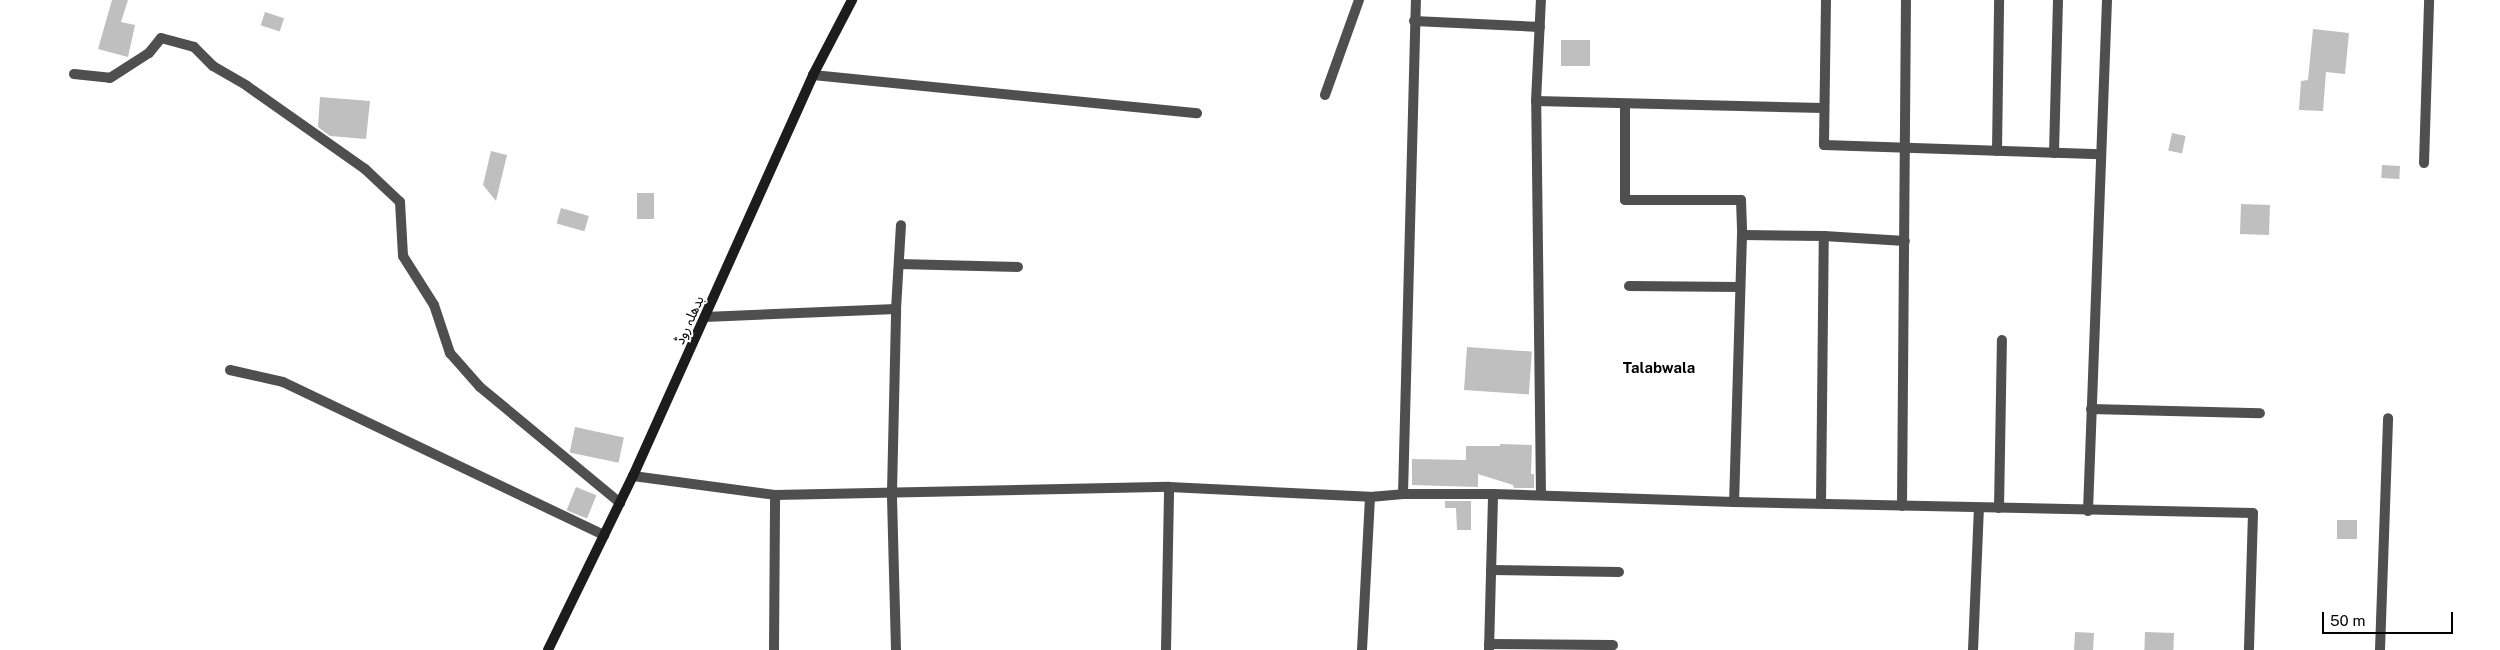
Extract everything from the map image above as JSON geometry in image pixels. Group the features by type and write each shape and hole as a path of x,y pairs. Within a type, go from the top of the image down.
{"main road":[{"name":"بدھلہ روڈ","path":"548,650 633,476 813,75 852,0"}],"street":[{"path":"1325,95 1359,0"},
{"path":"1402,494 1416,0"},
{"path":"1541,0 1536,101 1541,495"},
{"path":"1826,0 1824,145 2101,154"},
{"path":"1902,506 1906,0"},
{"path":"1997,151 1999,0"},
{"path":"2054,153 2058,0"},
{"path":"2088,511 2107,0"},
{"path":"2424,163 2429,0"},
{"path":"1414,21 1540,27"},
{"path":"74,74 110,78 149,53 161,38 194,47 213,66 247,86 365,169 400,202 403,256 434,305 450,353 480,387 620,502"},
{"path":"813,75 1197,114"},
{"path":"1536,101 1824,108"},
{"path":"1625,104 1625,200 1740,200 1742,235 1734,502"},
{"path":"896,650 892,492 896,309 902,224"},
{"path":"1742,235 1824,236 1905,241"},
{"path":"1821,503 1824,236"},
{"path":"899,264 1018,267"},
{"path":"1629,286 1740,287"},
{"path":"705,317 896,309"},
{"path":"1999,508 2002,340"},
{"path":"230,370 283,382 604,535"},
{"path":"2091,409 2260,413"},
{"path":"2380,650 2388,418"},
{"path":"633,476 775,495 1170,487 1370,497 1402,494 1493,494 2088,511 2253,512 2250,650"},
{"path":"1166,650 1170,487"},
{"path":"1493,494 1489,647 1613,645"},
{"path":"774,650 775,495"},
{"path":"1362,650 1370,497"},
{"path":"1973,650 1979,508"},
{"path":"1490,570 1619,572"}],"building":[{"path":"112,0 128,0 121,22 135,25 128,57 98,49"},
{"path":"265,12 284,18 280,31 261,25"},
{"path":"2313,29 2349,33 2345,74 2326,72 2323,111 2299,110 2301,81 2308,80"},
{"path":"1561,40 1590,40 1590,66 1561,66"},
{"path":"320,97 370,101 366,139 330,136 318,127"},
{"path":"2172,133 2186,136 2182,154 2168,151"},
{"path":"491,151 507,155 496,201 483,185"},
{"path":"2382,165 2400,166 2399,179 2381,178"},
{"path":"637,193 654,193 654,219 637,219"},
{"path":"2241,204 2270,205 2269,235 2240,234"},
{"path":"561,208 589,216 584,231 557,223"},
{"path":"1467,347 1532,352 1529,394 1464,390"},
{"path":"575,427 624,437 619,463 570,452"},
{"path":"1500,444 1532,445 1531,474 1534,474 1534,488 1514,488 1513,485 1478,474 1478,487 1412,485 1412,459 1466,460 1466,446 1500,446"},
{"path":"576,487 596,495 587,518 567,510"},
{"path":"1445,501 1471,501 1471,530 1457,530 1456,508 1445,508"},
{"path":"2337,520 2357,520 2357,539 2337,539"},
{"path":"2075,632 2094,633 2093,650 2074,650"},
{"path":"2145,632 2174,633 2173,650 2144,650"}],"district":[{"name":"Talabwala","path":"1659,368"}]}
